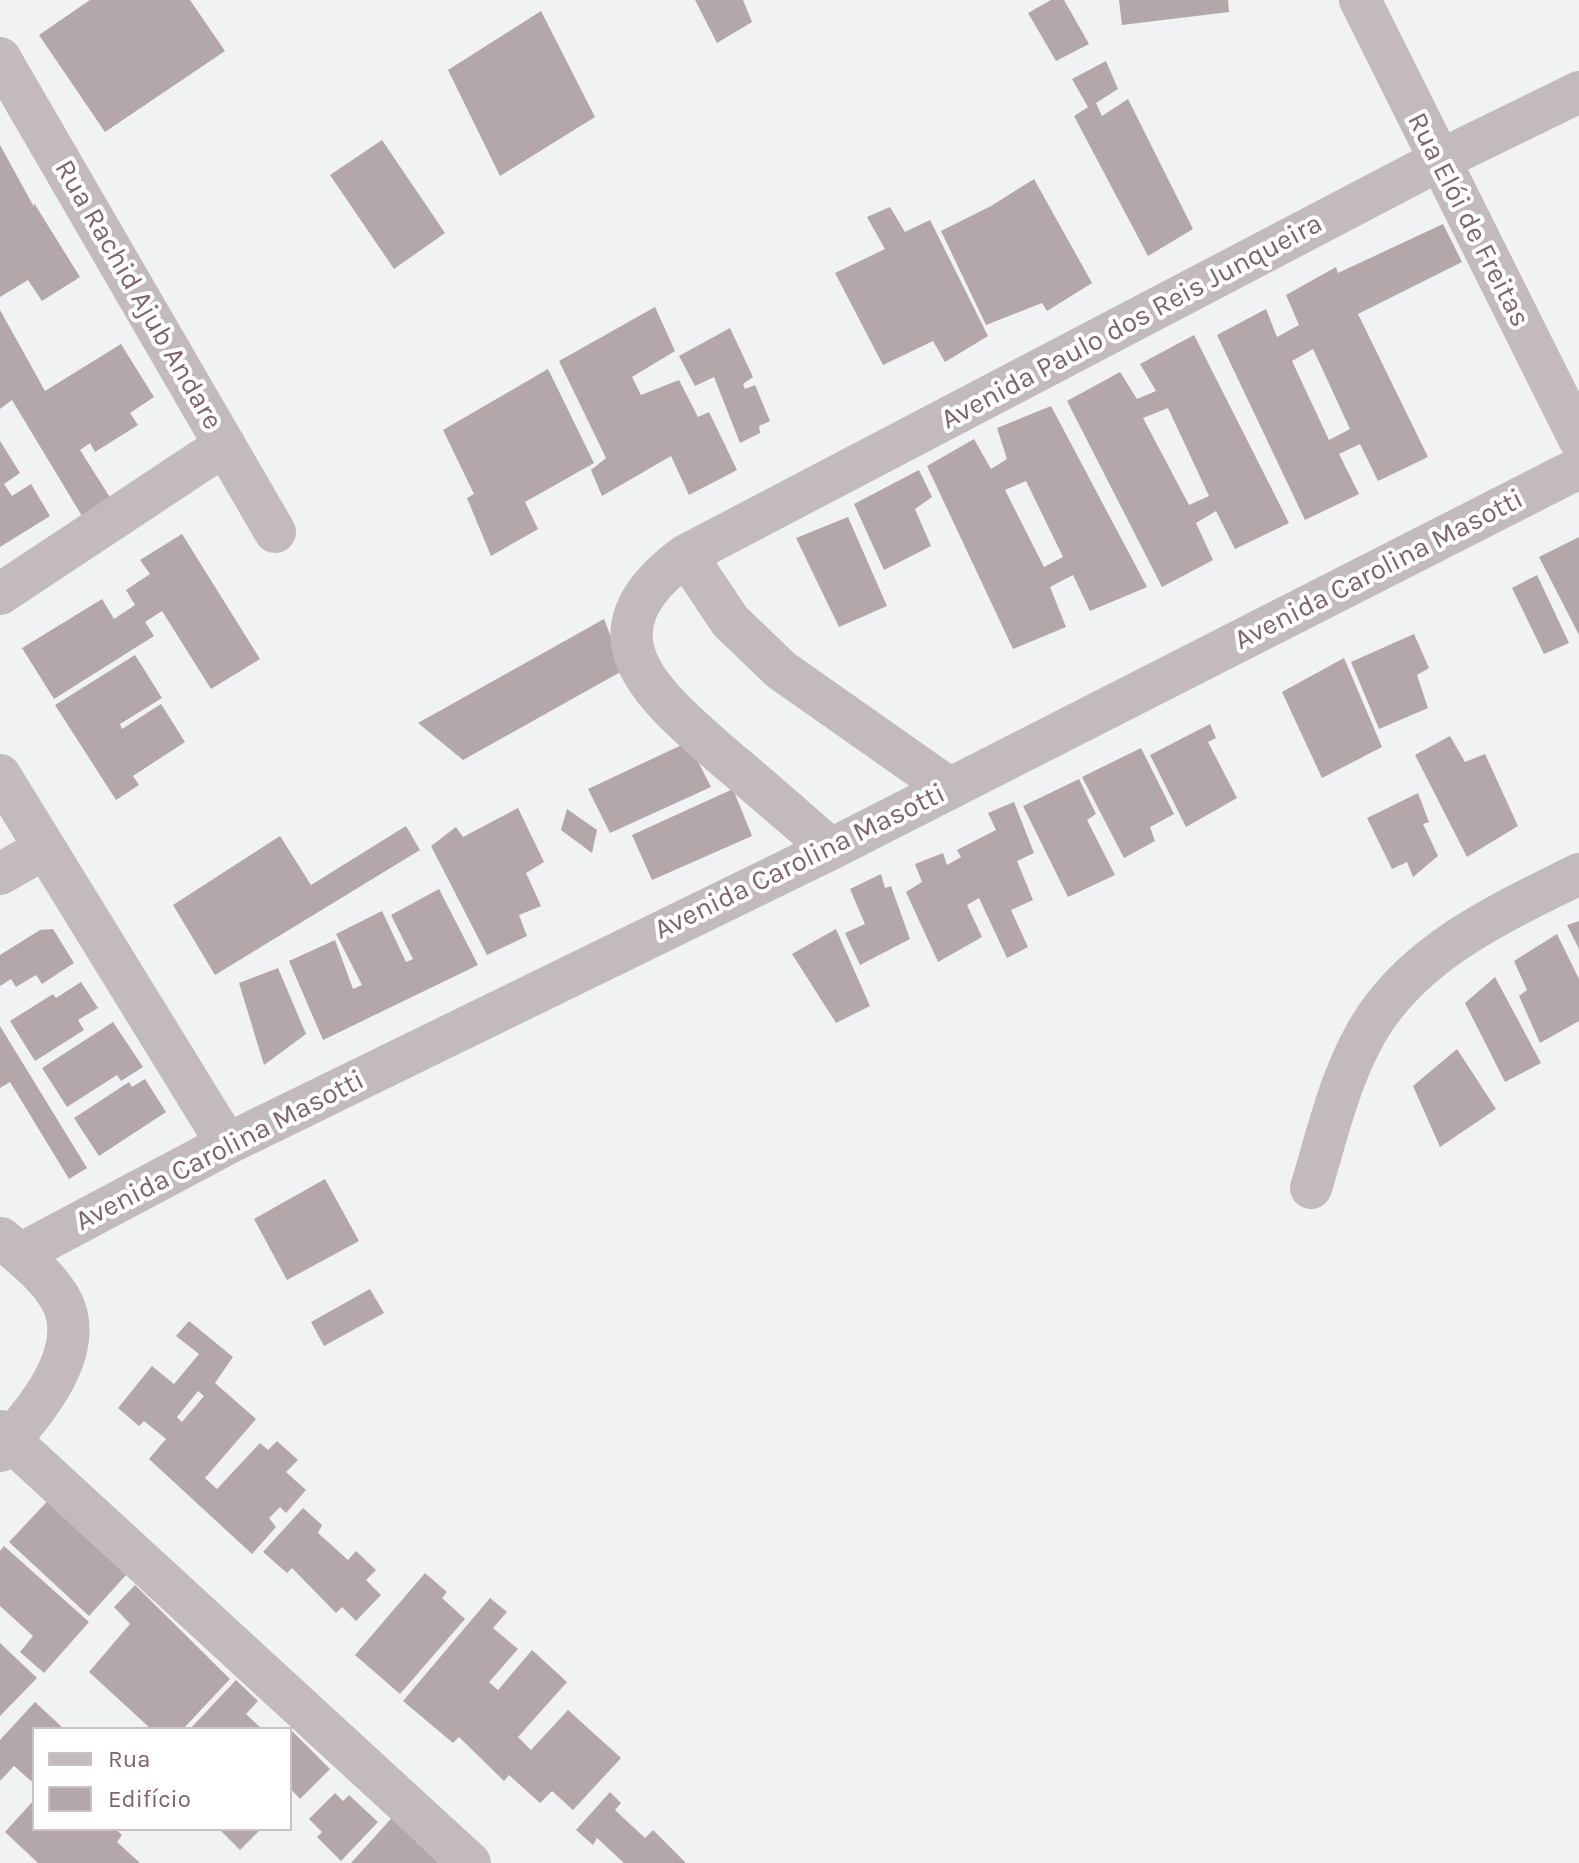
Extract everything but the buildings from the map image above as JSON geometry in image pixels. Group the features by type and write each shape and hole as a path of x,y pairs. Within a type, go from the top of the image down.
{"street":[{"name":"Rua Elói de Freitas","path":"1360,0 1579,439"},
{"name":"Rua Rachid Ajub Andare","path":"0,58 275,532"},
{"name":"Avenida Paulo dos Reis Junqueira","path":"831,849 676,715 646,681 634,643 637,607 651,583 686,555 1438,161 1579,92"},
{"path":"0,594 225,445"},
{"name":"Avenida Carolina Masotti","path":"10,1246 227,1144 831,849 1579,468"},
{"path":"686,555 730,621 781,670 949,788"},
{"path":"0,775 227,1144"},
{"path":"0,874 45,848"},
{"path":"1311,1188 1353,1062 1376,1017 1405,983 1443,947 1579,874"},
{"path":"10,1246 61,1300 68,1326 61,1365 3,1441 470,1863"}]}
